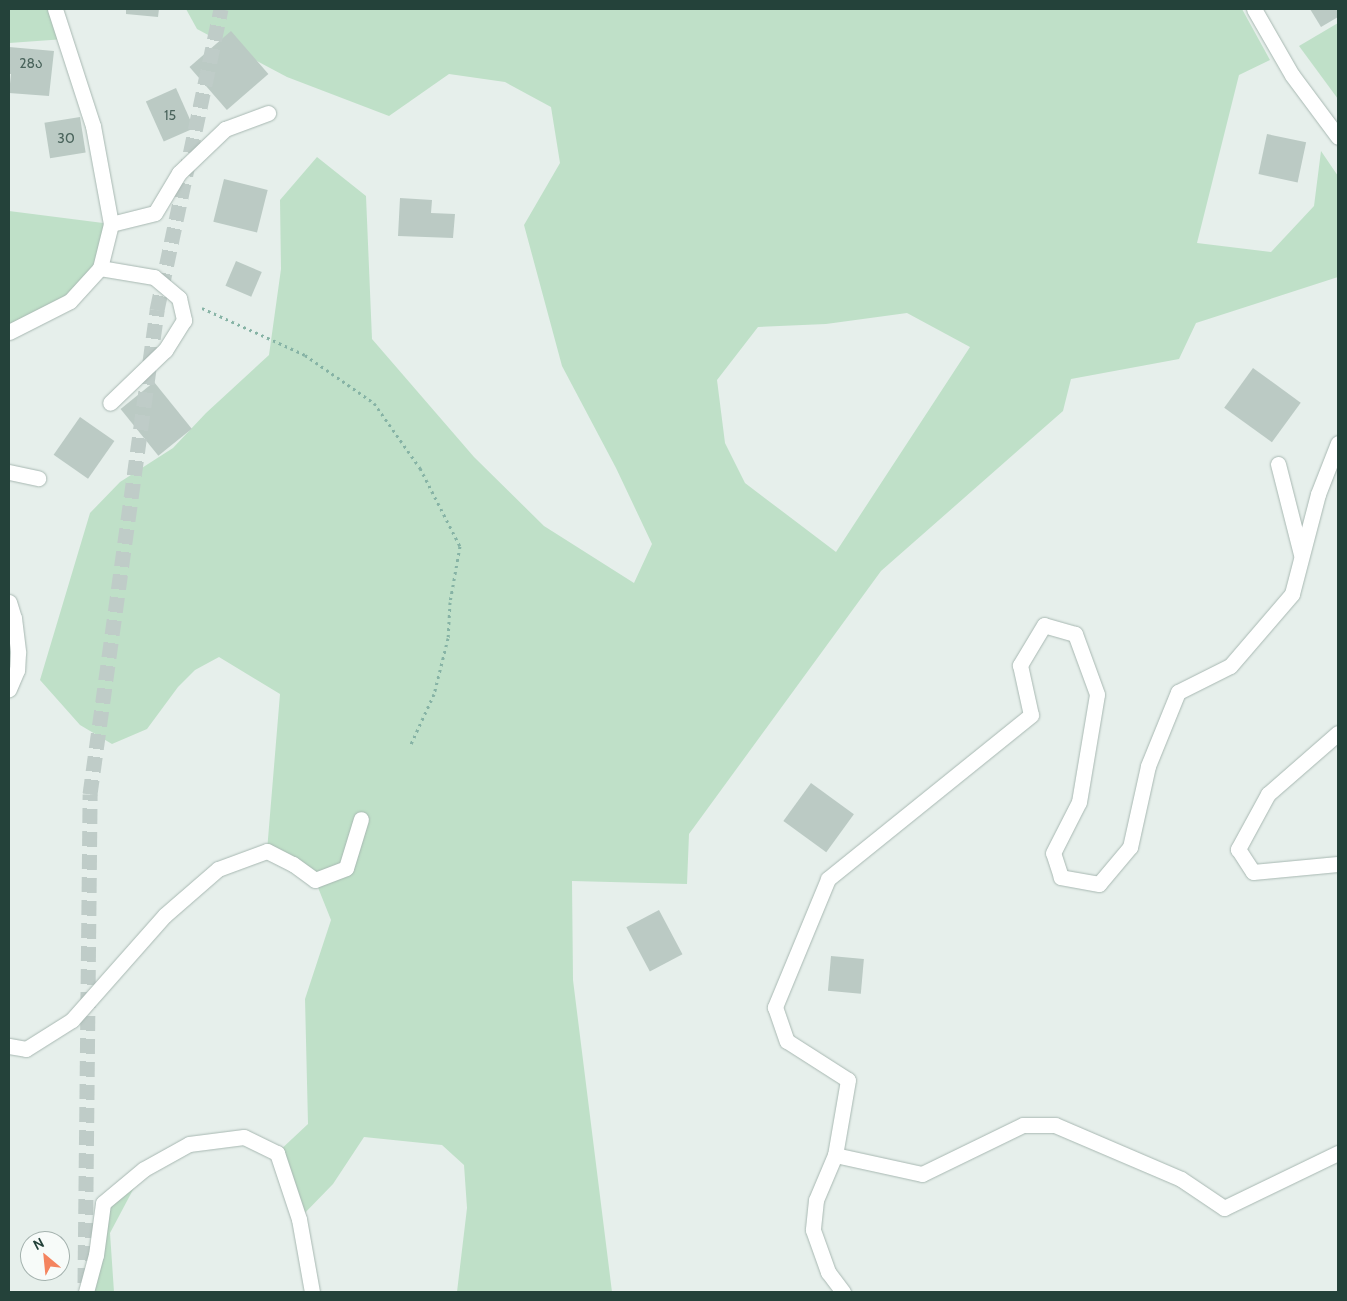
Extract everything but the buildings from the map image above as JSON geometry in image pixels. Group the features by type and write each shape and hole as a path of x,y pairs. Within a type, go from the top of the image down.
{"street":[{"path":"9,332 70,301 100,268 111,224 93,126 55,9"},
{"path":"1254,9 1292,75 1335,133 1338,143"},
{"path":"111,224 155,213 179,173 225,130 268,114"},
{"path":"100,268 154,277 179,298 184,320 165,350 110,403"},
{"path":"843,1292 828,1272 813,1230 816,1200 835,1155 848,1080 787,1042 775,1007 828,878 1031,715 1020,665 1044,625 1075,634 1097,694 1079,802 1053,853 1061,877 1099,884 1130,847 1148,766 1178,692 1230,666 1292,594 1318,494 1338,443"},
{"path":"1278,464 1302,556"},
{"path":"9,472 38,478"},
{"path":"9,602 14,618 18,653 17,670 9,689"},
{"path":"1338,733 1268,794 1238,849 1254,872 1338,864"},
{"path":"9,1046 26,1049 72,1020 166,914 218,869 268,852 293,864 315,880 346,868 361,819"},
{"path":"835,1155 922,1174 1024,1125 1055,1125 1182,1179 1224,1208 1338,1153"},
{"path":"86,1292 96,1254 103,1203 144,1169 189,1144 244,1137 277,1152 299,1219 312,1292"}],"path":[{"path":"179,298 305,355 374,403 420,468 460,546 450,602 448,638 434,694 411,744"}],"green space":[{"path":"9,9 55,9 65,39 9,43"},
{"path":"186,9 1242,9 1270,60 1239,75 1197,243 1271,252 1314,206 1321,151 1338,176 1338,277 1196,323 1179,359 1071,379 1063,411 881,571 689,834 687,884 572,881 573,980 612,1292 457,1292 467,1208 464,1165 442,1145 364,1137 333,1184 299,1219 277,1153 308,1124 305,999 331,920 315,880 267,851 280,694 219,657 195,670 178,687 147,729 112,744 80,725 40,680 90,513 120,482 173,448 206,413 269,355 281,269 280,200 317,157 366,196 372,339 474,457 544,526 634,583 652,544 616,468 562,366 524,225 560,163 551,107 505,82 449,74 389,116 287,77 197,29","holes":["907,313 970,347 836,552 745,483 725,443 717,380 758,327 826,324"]},
{"path":"1338,23 1338,99 1299,46"},
{"path":"9,211 111,224 100,268 70,301 9,332"},
{"path":"144,1169 110,1233 114,1292 86,1292 103,1203"}],"tunnel":[{"path":"85,1283 90,794 157,310 221,9"}]}
